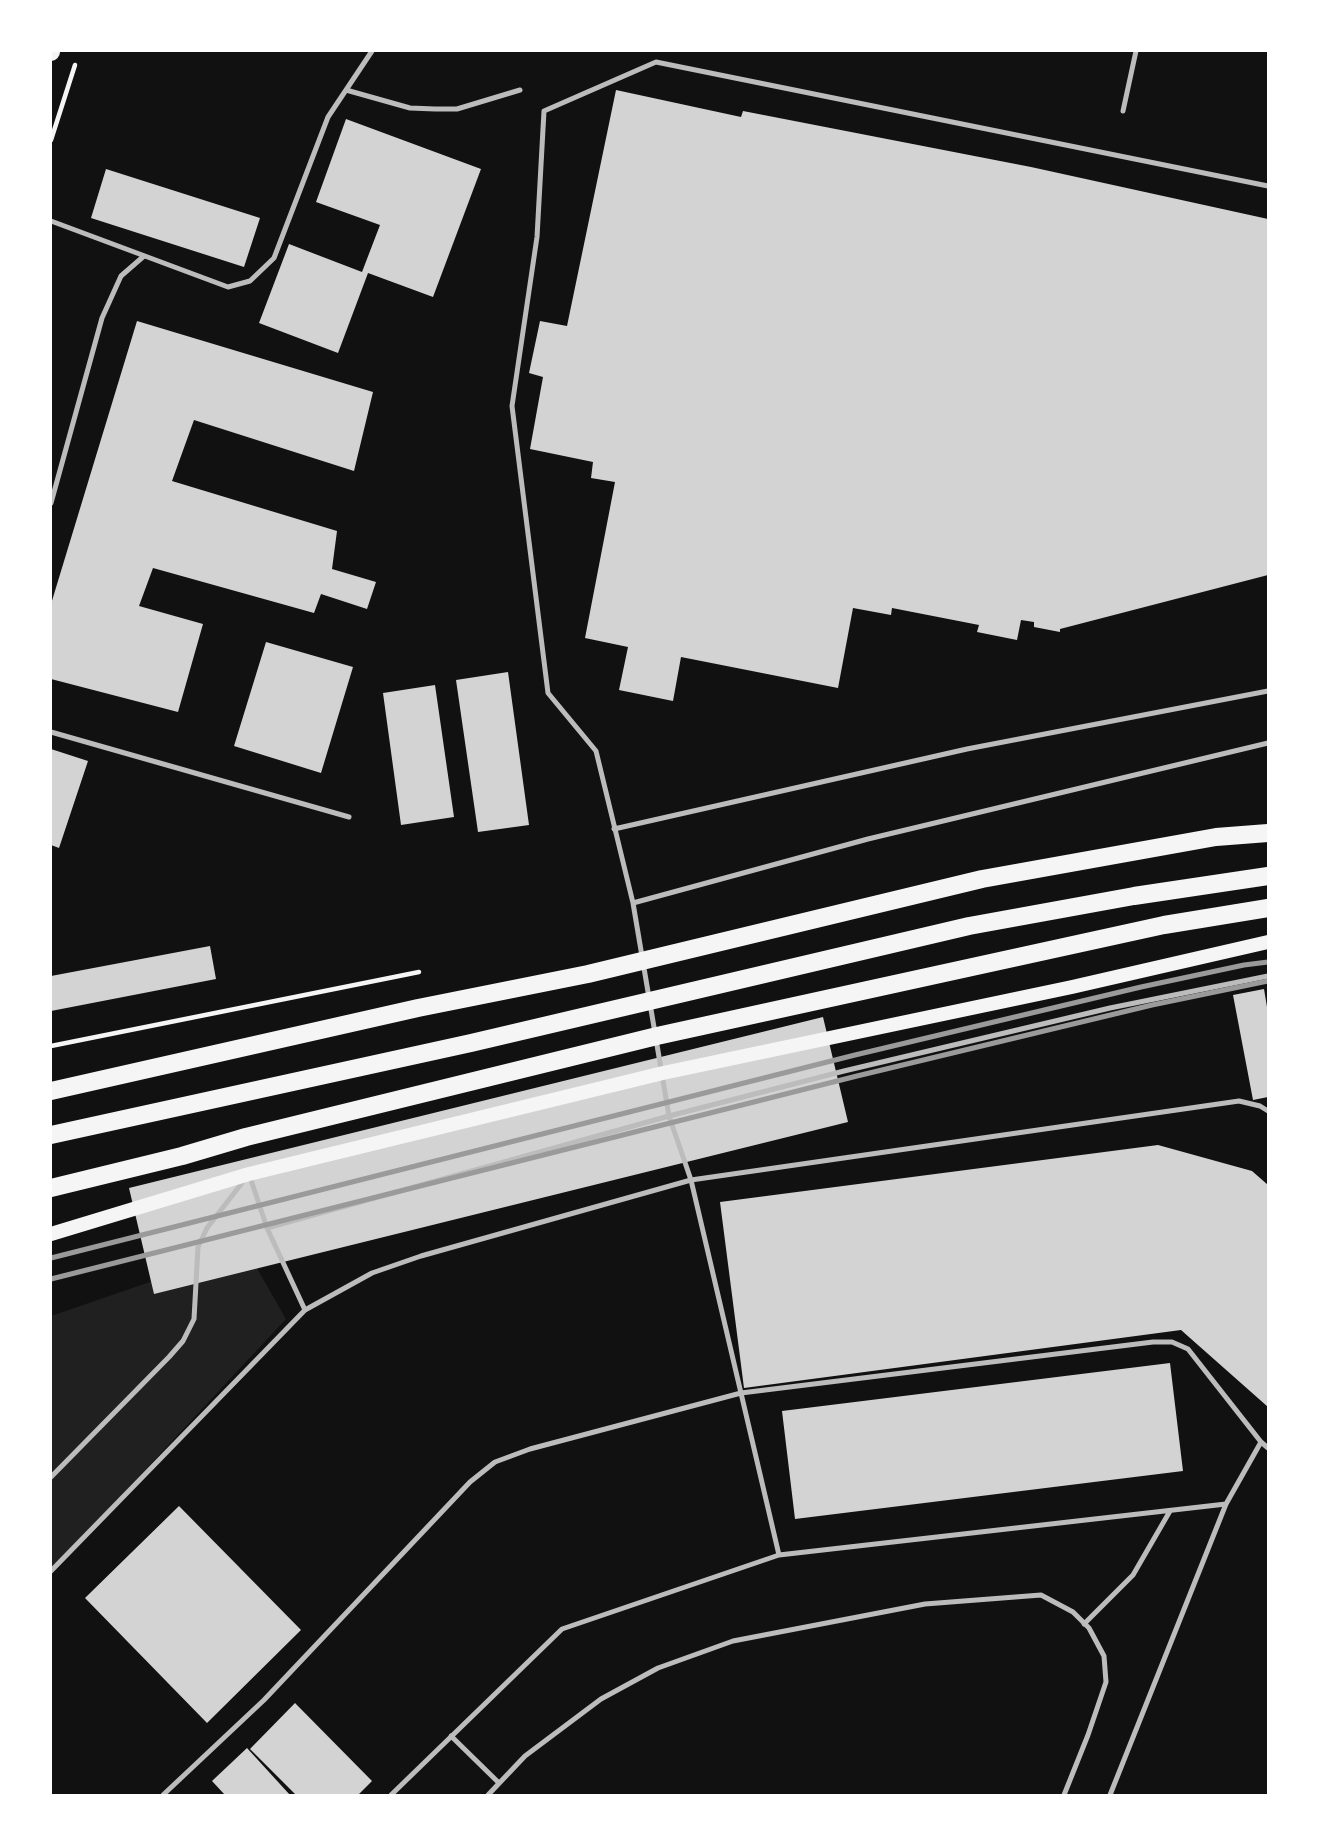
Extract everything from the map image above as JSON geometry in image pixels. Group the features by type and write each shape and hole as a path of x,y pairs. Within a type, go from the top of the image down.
{"main road":[{"path":"51,1090 353,1022 588,974 982,879 1216,837 1268,833"},
{"path":"51,1135 471,1043 969,926 1268,876"},
{"path":"51,1188 657,1036 1164,925 1268,908"},
{"path":"51,1234 249,1174 663,1073 1058,990 1268,942"}],"lane":[{"path":"51,220 229,287 250,281 274,258 328,117 372,51"},
{"path":"1122,111 1136,51"},
{"path":"779,1555 691,1180 669,1116 633,903 596,751 548,693 512,406 537,237 544,111 656,62 1268,186"},
{"path":"346,90 410,108 435,110 457,109 520,90"},
{"path":"51,503 102,318 121,276 144,256"},
{"path":"614,829 967,749 1268,691"},
{"path":"51,732 349,817"},
{"path":"633,903 868,839 1268,743"},
{"path":"267,1228 669,1116 844,1071 1268,975"},
{"path":"51,1571 305,1310 372,1273 421,1256 691,1180 1239,1101 1260,1106 1268,1111"},
{"path":"249,1174 267,1228 305,1310"},
{"path":"51,1477 183,1340 194,1319 198,1247 207,1228 249,1174"},
{"path":"163,1795 264,1700 470,1482 495,1462 530,1449 741,1393 1153,1342 1172,1342 1188,1349 1268,1448"},
{"path":"1110,1795 1226,1504 1261,1442"},
{"path":"391,1795 562,1629 779,1555 1226,1504"},
{"path":"1084,1623 1133,1575 1170,1511"},
{"path":"488,1795 525,1756 601,1699 658,1668 733,1641 925,1604 1041,1595 1073,1612 1084,1623 1104,1656 1106,1682 1064,1795"},
{"path":"451,1736 499,1783"}],"path":[{"path":"51,140 76,64"},
{"path":"51,1046 419,972"}],"shaded area":[{"path":"246,1249 286,1319 51,1571 51,1316"}],"building":[{"path":"616,90 741,117 743,111 1031,167 1268,219 1268,575 1060,629 1060,632 1034,627 1034,622 1021,620 1017,640 977,632 979,625 892,608 891,615 853,608 838,688 681,657 673,701 619,690 628,647 585,638 615,482 591,478 593,462 530,449 543,377 529,373 540,321 567,326"},
{"path":"346,119 481,169 433,297 368,273 338,353 259,323 289,244 362,272 380,225 316,202"},
{"path":"106,169 260,218 244,267 91,218"},
{"path":"137,321 373,392 354,471 194,420 172,481 337,531 332,569 376,582 367,609 321,594 314,613 153,568 139,606 203,624 178,712 51,679 51,604"},
{"path":"266,642 353,667 321,773 234,746"},
{"path":"508,672 529,825 478,832 456,680"},
{"path":"435,685 454,817 401,825 383,693"},
{"path":"51,749 88,761 59,848 51,845"},
{"path":"210,946 216,979 51,1011 51,976"},
{"path":"1264,989 1268,1013 1268,1097 1253,1100 1233,995"},
{"path":"823,1017 848,1122 154,1294 129,1188"},
{"path":"1158,1145 1252,1171 1268,1185 1268,1407 1181,1330 744,1388 720,1202"},
{"path":"1170,1363 1183,1471 795,1519 782,1411"},
{"path":"179,1506 301,1630 207,1723 85,1598"},
{"path":"295,1703 372,1781 358,1795 296,1795 250,1749"},
{"path":"247,1748 290,1795 225,1795 212,1781"}],"railway":[{"path":"51,1258 855,1055 1141,987 1268,962"},
{"path":"51,1279 857,1076 1152,1005 1268,981"}]}
